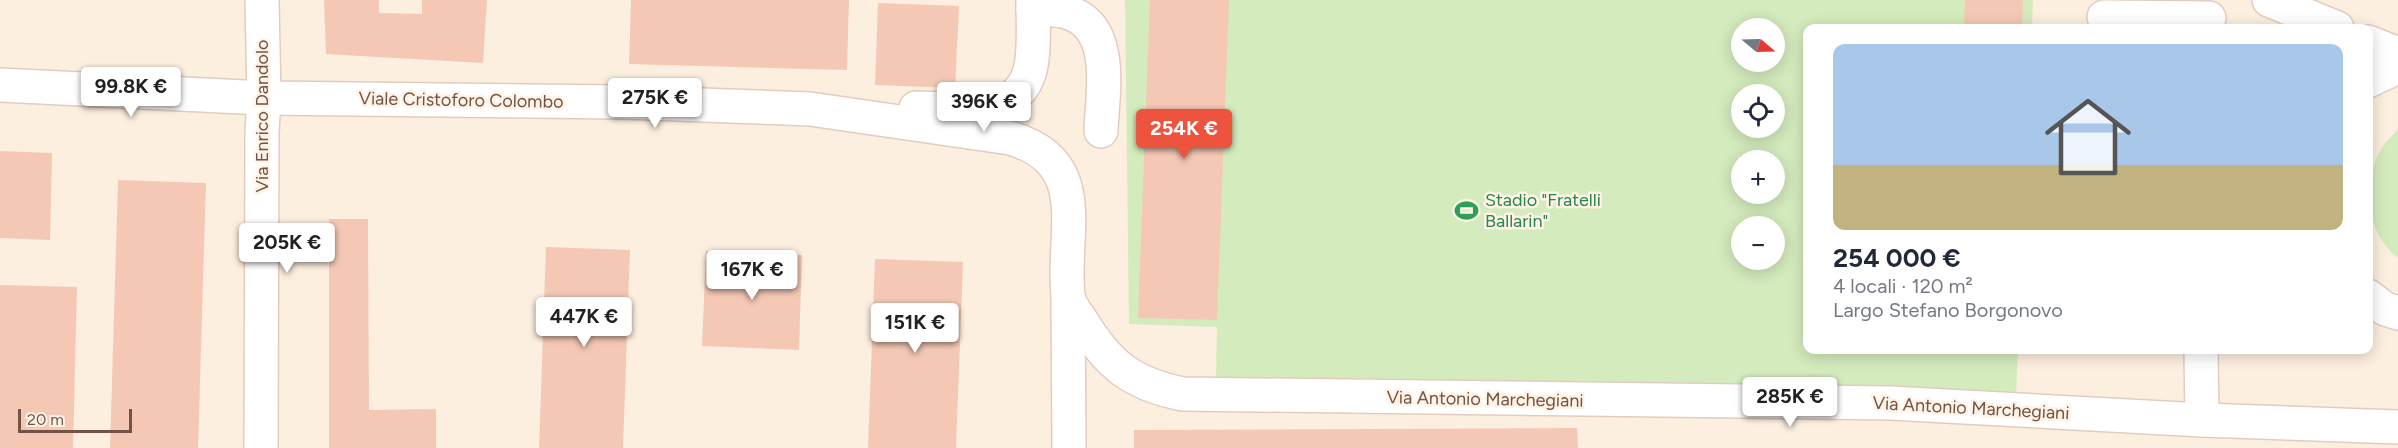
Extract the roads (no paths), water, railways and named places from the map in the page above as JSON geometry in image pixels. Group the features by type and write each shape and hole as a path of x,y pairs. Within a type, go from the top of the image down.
{"street":[{"name":"Via Enrico Dandolo","path":"261,448 264,98 262,0"},
{"path":"2269,0 2327,24"},
{"path":"810,109 988,108 1002,105 1012,99 1029,75 1032,58 1033,5 1072,13 1091,27 1097,38 1102,60 1101,132"},
{"path":"2104,17 2209,18"},
{"path":"2373,44 2398,54"},
{"path":"2373,78 2398,66"},
{"name":"Viale Cristoforo Colombo","path":"0,85 264,98 623,102 810,109 1010,138 1028,143 1042,151 1055,164 1068,196 1070,210 1068,298"},
{"path":"1068,298 1069,448"},
{"name":"Via Antonio Marchegiani","path":"1068,298 1091,337 1119,369 1148,386 1183,394 1890,403 2202,420 2398,427"},
{"path":"2373,300 2385,309 2398,313"},
{"path":"2201,354 2202,420"}],"place":[{"name":"Stadio \"Fratelli Ballarin\"","path":"1467,210"}]}
